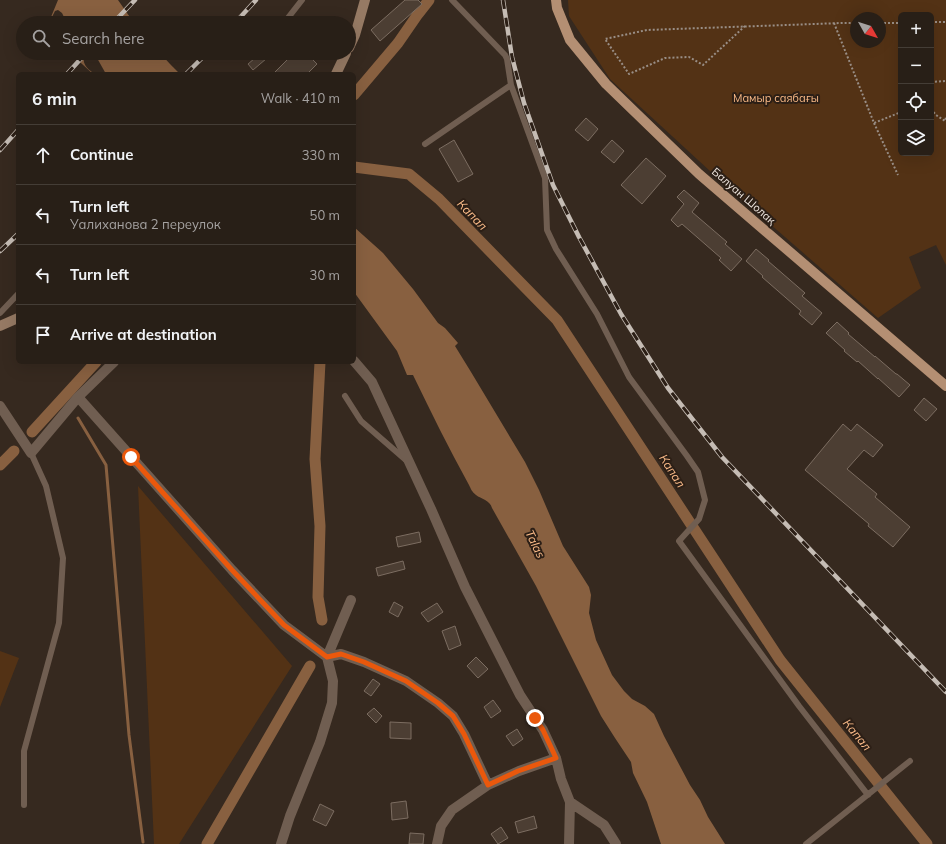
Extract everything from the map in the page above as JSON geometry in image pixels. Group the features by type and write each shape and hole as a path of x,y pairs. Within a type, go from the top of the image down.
{"main road":[{"path":"356,32 365,0"},
{"name":"Балуан Шолақ","path":"556,0 557,8 570,40 606,84 699,174 946,386"},
{"path":"337,72 343,60"},
{"path":"0,326 16,319"}],"street":[{"path":"356,363 372,382 431,509 465,587 520,695 543,730 556,758 561,779 570,802 569,844"},
{"path":"0,406 31,453 78,397 112,364"},
{"path":"78,397 221,558 284,625 327,657 341,654 364,662 406,681 438,703 453,716 488,785"},
{"path":"281,844 290,816 320,742 332,703 333,681 327,657 351,600"},
{"path":"437,844 441,826 452,810 488,785 518,771 556,758"},
{"path":"570,802 604,826 616,844"}],"lane":[{"path":"289,16 302,0"},
{"path":"454,2 505,54 511,85 545,178 547,230 556,249 597,314 629,377 698,472 705,500 699,519 679,541 794,699 868,795"},
{"path":"426,144 511,85"},
{"path":"0,313 16,296"},
{"path":"345,396 361,422 410,465"},
{"path":"24,805 24,751 59,623 63,558 46,486 31,453"},
{"path":"806,844 910,761"}],"path":[{"path":"934,22 946,22"},
{"path":"834,23 874,123 898,176"},
{"path":"745,26 703,65 689,57 665,58 629,74 605,39 647,30 745,26 850,23"},
{"path":"886,23 898,23"},
{"path":"934,82 946,81"},
{"path":"874,123 898,113"},
{"path":"934,113 945,121 946,117"}],"green space":[{"name":"Мамыр саябағы","path":"568,0 946,0 946,265 936,245 909,257 921,288 878,318 723,183 610,79 569,16"},
{"path":"138,486 292,666 179,844 154,844"},
{"path":"0,651 19,658 0,707"}],"water":[{"path":"58,0 118,0 129,16 64,16 58,10 55,11 51,16"},
{"path":"78,60 84,60 85,65 91,72"},
{"path":"98,60 166,60 178,72 105,72"},
{"name":"Talas","path":"356,229 383,253 413,289 438,323 445,328 458,343 455,346 525,462 539,490 563,546 589,587 591,595 589,613 596,640 612,675 632,699 645,706 654,714 690,785 725,844 661,844 647,802 633,773 631,762 601,716 536,586 491,505 476,495 472,490 447,444 413,375 407,375 397,351 356,295"}],"building":[{"path":"405,0 418,0 422,4 380,41 371,30"},
{"path":"253,60 265,60 253,70 248,64"},
{"path":"287,60 313,60 317,64 309,72 275,72"},
{"path":"586,118 598,129 588,141 575,130"},
{"path":"454,140 473,174 458,182 439,149"},
{"path":"612,140 624,151 614,163 601,152"},
{"path":"646,158 666,176 642,204 621,185"},
{"path":"684,190 699,203 692,212 727,242 725,244 742,259 731,271 719,260 721,258 682,224 678,227 671,220 684,204 677,197"},
{"path":"756,249 805,293 802,296 822,313 812,325 799,314 801,311 746,261"},
{"path":"837,322 849,333 848,334 910,385 899,397 858,361 857,362 844,351 845,350 826,333"},
{"path":"924,398 937,409 926,421 914,410"},
{"path":"843,424 851,431 857,424 883,445 873,457 864,450 847,469 877,494 875,497 910,527 893,547 868,526 869,524 805,470"},
{"path":"419,532 421,542 398,547 396,537"},
{"path":"403,561 405,569 378,576 376,568"},
{"path":"394,602 403,607 398,617 389,612"},
{"path":"437,603 443,612 428,622 421,613"},
{"path":"455,626 461,645 449,650 442,631"},
{"path":"476,657 488,669 478,678 467,666"},
{"path":"373,679 380,684 371,696 364,691"},
{"path":"493,700 501,711 491,718 484,707"},
{"path":"374,708 382,716 376,723 367,714"},
{"path":"390,722 411,723 411,739 390,738"},
{"path":"517,729 523,739 513,746 506,736"},
{"path":"406,801 408,818 392,820 391,803"},
{"path":"320,804 334,811 326,826 313,820"},
{"path":"534,816 537,828 518,833 515,822"},
{"path":"501,827 508,838 498,844 491,834"},
{"path":"410,833 424,834 423,844 409,844"}],"waterway":[{"path":"356,93 398,43 429,0"},
{"name":"Капал","path":"356,167 409,174 439,199 557,320 780,660 927,844"},
{"path":"32,432 94,364"},
{"path":"320,364 315,459 320,526 318,597 322,620"},
{"path":"78,418 106,465 129,735 143,842"},
{"path":"0,465 14,451"},
{"path":"207,844 310,666"}],"railway":[{"path":"120,16 135,0"},
{"path":"241,16 256,0"},
{"path":"503,0 512,57 524,103 553,185 579,237 621,314 668,388 722,457 946,692"},
{"path":"69,72 80,60"},
{"path":"188,72 200,60"},
{"path":"0,150 16,132"},
{"path":"0,251 16,236"}],"route":[{"path":"131,457 232,570 284,625 327,657 341,654 364,662 406,681 438,703 453,716 464,734 488,785 518,771 556,758 543,730 535,718"}]}
